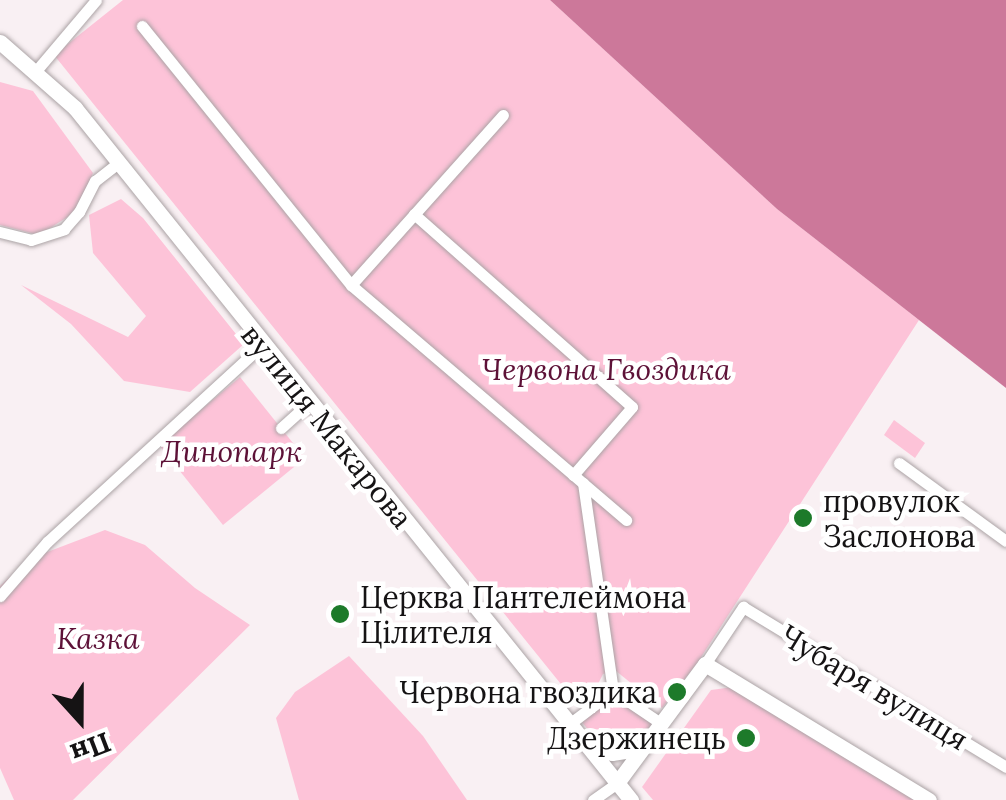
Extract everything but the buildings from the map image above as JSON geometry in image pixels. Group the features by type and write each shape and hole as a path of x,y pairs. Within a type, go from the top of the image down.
{"main road":[{"name":"вулиця Макарова","path":"0,42 75,108 308,403 631,800"},
{"name":"вулиця Макарова","path":"0,57 35,72"},
{"path":"616,783 705,664 929,800"},
{"path":"581,740 612,753 646,746"}],"street":[{"path":"35,72 96,0"},
{"path":"142,26 351,285 626,520"},
{"path":"351,285 504,114"},
{"path":"0,232 45,239 64,230 80,212 95,181 119,162"},
{"path":"414,214 632,407 578,479 613,691 662,724"},
{"path":"0,596 47,542 262,345"},
{"path":"281,428 308,403"},
{"path":"899,463 1006,541"},
{"name":"Чубаря вулиця","path":"705,664 743,606 1006,767"},
{"path":"568,725 613,691"},
{"path":"593,800 616,783"}],"green space":[{"name":"Червона Гвоздика","path":"123,0 550,0 777,209 919,320 698,662 662,708 616,671 603,674 596,688 577,704 54,55"},
{"path":"0,82 33,91 93,173 77,211 39,235 0,225"},
{"path":"121,199 143,218 244,344 190,392 124,381 71,324 21,285 128,337 146,316 93,253 89,215"},
{"name":"Динопарк","path":"240,377 305,458 223,525 159,445"},
{"path":"894,420 925,443 915,458 884,435"},
{"name":"Казка","path":"105,530 145,545 195,588 250,625 73,800 14,800 0,768 0,586 29,559"},
{"path":"349,656 423,736 467,800 299,800 276,718 295,692"},
{"name":"Дзержинець","path":"733,687 915,800 653,800 642,787 711,690"},
{"path":"613,697 655,726 646,740 621,749 589,731 582,722"}],"shaded area":[{"path":"550,0 1006,0 1006,388 777,209"}],"place":[{"name":"провулок Заслонова","path":"803,518"},
{"name":"Церква Пантелеймона Цілителя","path":"340,614"},
{"name":"Червона гвоздика","path":"677,692"},
{"name":"Дзержинець","path":"746,738"}]}
